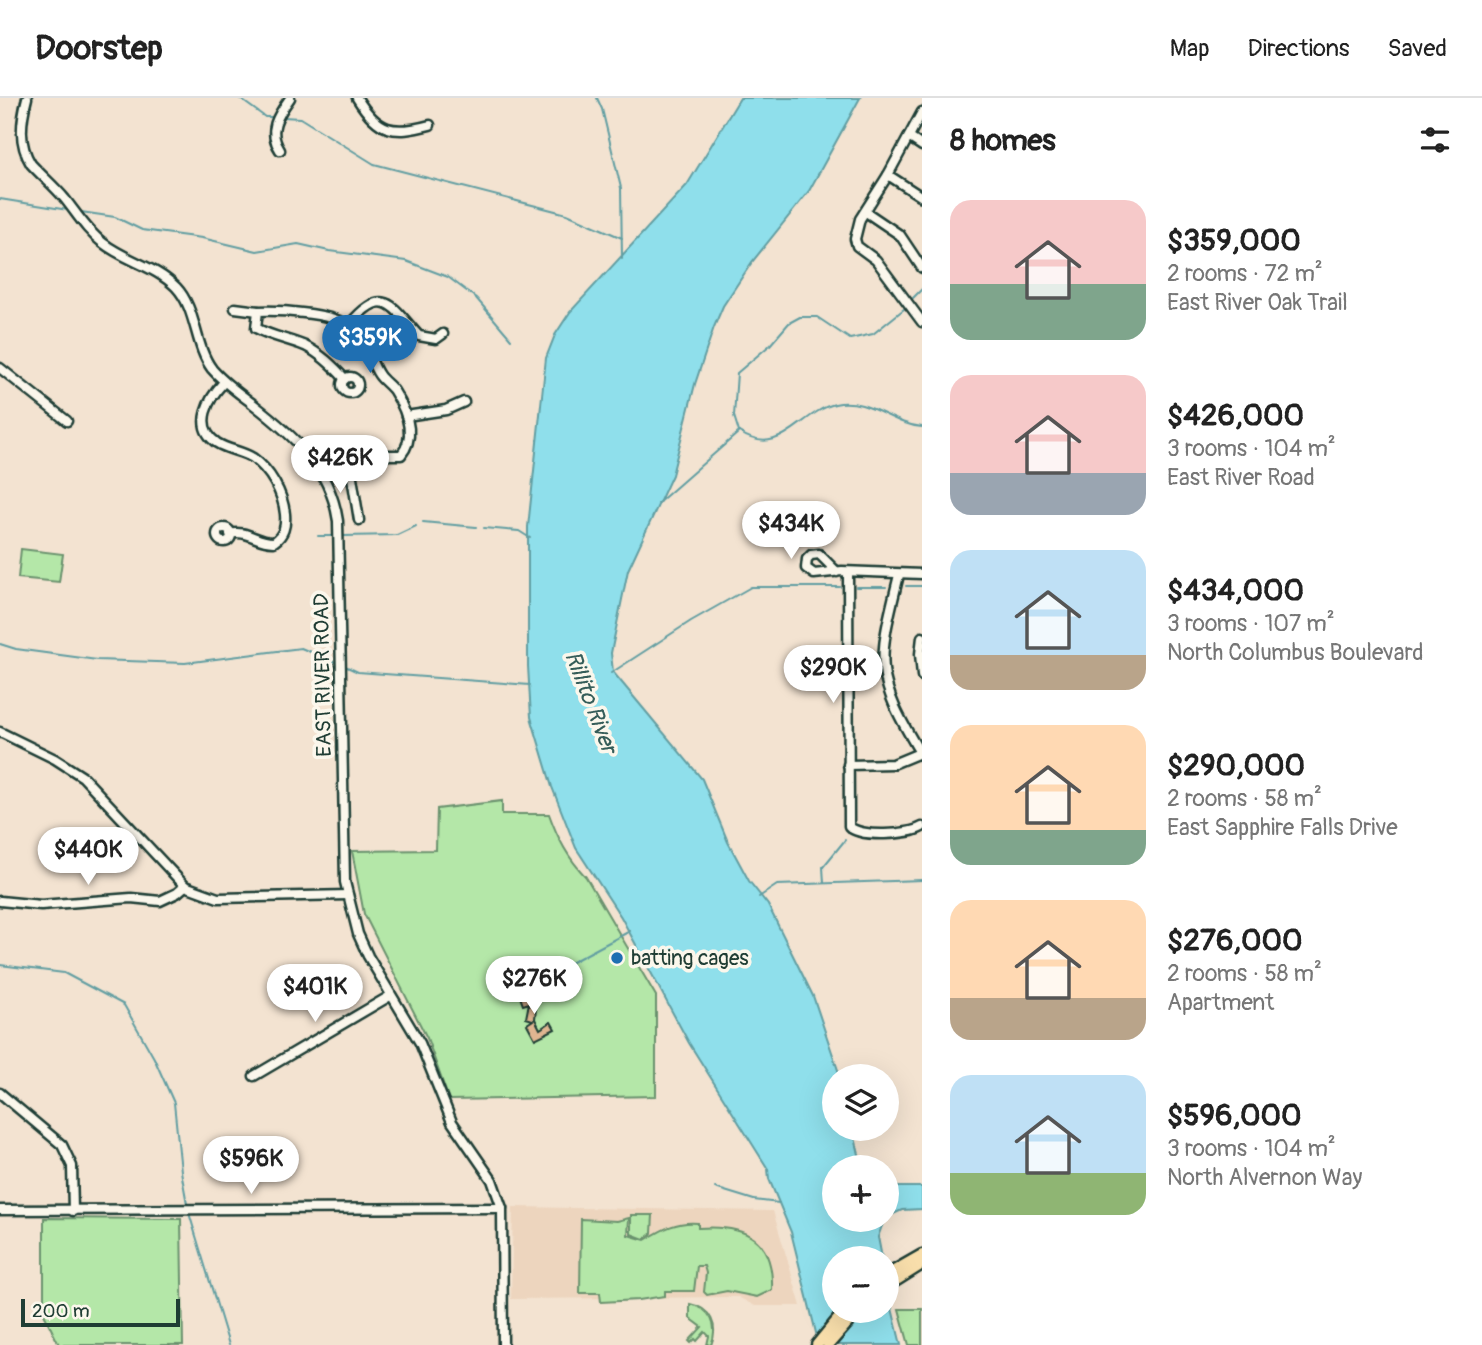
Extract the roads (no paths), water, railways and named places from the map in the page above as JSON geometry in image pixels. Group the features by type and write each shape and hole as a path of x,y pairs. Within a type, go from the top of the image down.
{"main road":[{"path":"899,1272 922,1255"},
{"path":"899,1274 922,1264"},
{"path":"817,1345 835,1323"},
{"path":"828,1345 847,1323"}],"street":[{"name":"EAST RIVER ROAD","path":"27,98 21,132 25,152 32,164 104,244 161,274 179,290 187,304 204,356 223,382 292,436 323,474 333,496 338,521 342,844 348,895 364,947 419,1043 452,1122 492,1180 502,1208 503,1345"},
{"path":"280,150 273,140 274,127 277,115 290,98"},
{"path":"357,98 366,113 389,129 403,132 430,125"},
{"path":"922,112 910,138 857,227 855,243 876,260 922,322"},
{"path":"910,138 922,146"},
{"path":"888,175 922,197"},
{"path":"866,212 897,232 922,268"},
{"path":"349,325 363,308 374,303 387,304 399,310 419,336 436,339 443,334"},
{"path":"235,308 326,317 349,325 361,337 379,374 393,389 406,416 410,438 401,455 368,453 345,460 323,474"},
{"path":"258,311 256,328 270,336 303,346 326,360 345,379"},
{"path":"0,368 67,421"},
{"path":"223,382 207,403 206,429 217,443 253,458 270,475 280,494 285,512 284,529 281,537 274,542 265,542 242,532 230,534"},
{"path":"406,416 446,411 464,402"},
{"path":"345,460 351,471 359,520"},
{"path":"836,572 922,575"},
{"path":"848,572 848,818 851,829 860,833 905,833 922,827"},
{"path":"848,765 893,764 921,753 894,710 883,668 884,635 899,575"},
{"path":"922,637 919,654 922,675"},
{"path":"0,732 55,759 83,777 185,886 218,898 348,895"},
{"path":"0,901 41,905 131,898 159,901 185,886"},
{"path":"254,1076 390,996"},
{"path":"0,1093 62,1145 72,1166 73,1211"},
{"path":"0,1210 502,1208"}],"water":[{"name":"Rillito River","path":"740,98 860,98 809,191 752,262 723,306 695,384 672,475 628,570 611,653 613,672 702,779 728,842 749,881 768,905 813,996 836,1064 822,1064 822,1141 856,1141 859,1155 822,1155 822,1232 880,1232 880,1246 822,1246 822,1323 896,1323 901,1345 819,1345 791,1232 769,1179 768,1169 689,1043 621,917 576,848 552,787 531,717 528,666 528,527 546,358 555,335 570,312 687,185"},
{"path":"899,1187 922,1187 922,1209 899,1211"}],"waterway":[{"path":"239,98 265,117 274,117"},
{"path":"597,98 621,188 622,258"},
{"path":"283,117 300,118 374,164 567,214 622,238"},
{"path":"0,199 68,210"},
{"path":"81,212 115,217 142,230 202,238 257,251 298,244 406,261 448,277 476,298 511,339"},
{"path":"913,298 922,289"},
{"path":"904,309 873,334 850,339 817,317 800,317 789,323 770,345 737,373 734,416 739,432 767,441 779,438 811,416 835,404 858,404 910,425 922,427"},
{"path":"658,503 738,433"},
{"path":"423,522 476,527"},
{"path":"343,536 397,535 416,526"},
{"path":"484,528 519,531 530,538"},
{"path":"318,536 334,536"},
{"path":"906,586 922,586"},
{"path":"611,673 691,621 751,587 840,587"},
{"path":"856,587 886,587"},
{"path":"0,644 16,649 97,660 185,663 301,648 337,663"},
{"path":"345,666 358,672 530,685"},
{"path":"824,883 823,867 845,840"},
{"path":"759,897 777,885 922,880"},
{"path":"525,966 540,979 630,931"},
{"path":"0,965 64,973 124,1005 154,1058 174,1103 187,1204"},
{"path":"715,1188 754,1200 779,1203"},
{"path":"189,1213 229,1345"}],"place":[{"name":"batting cages","path":"617,958"}]}
